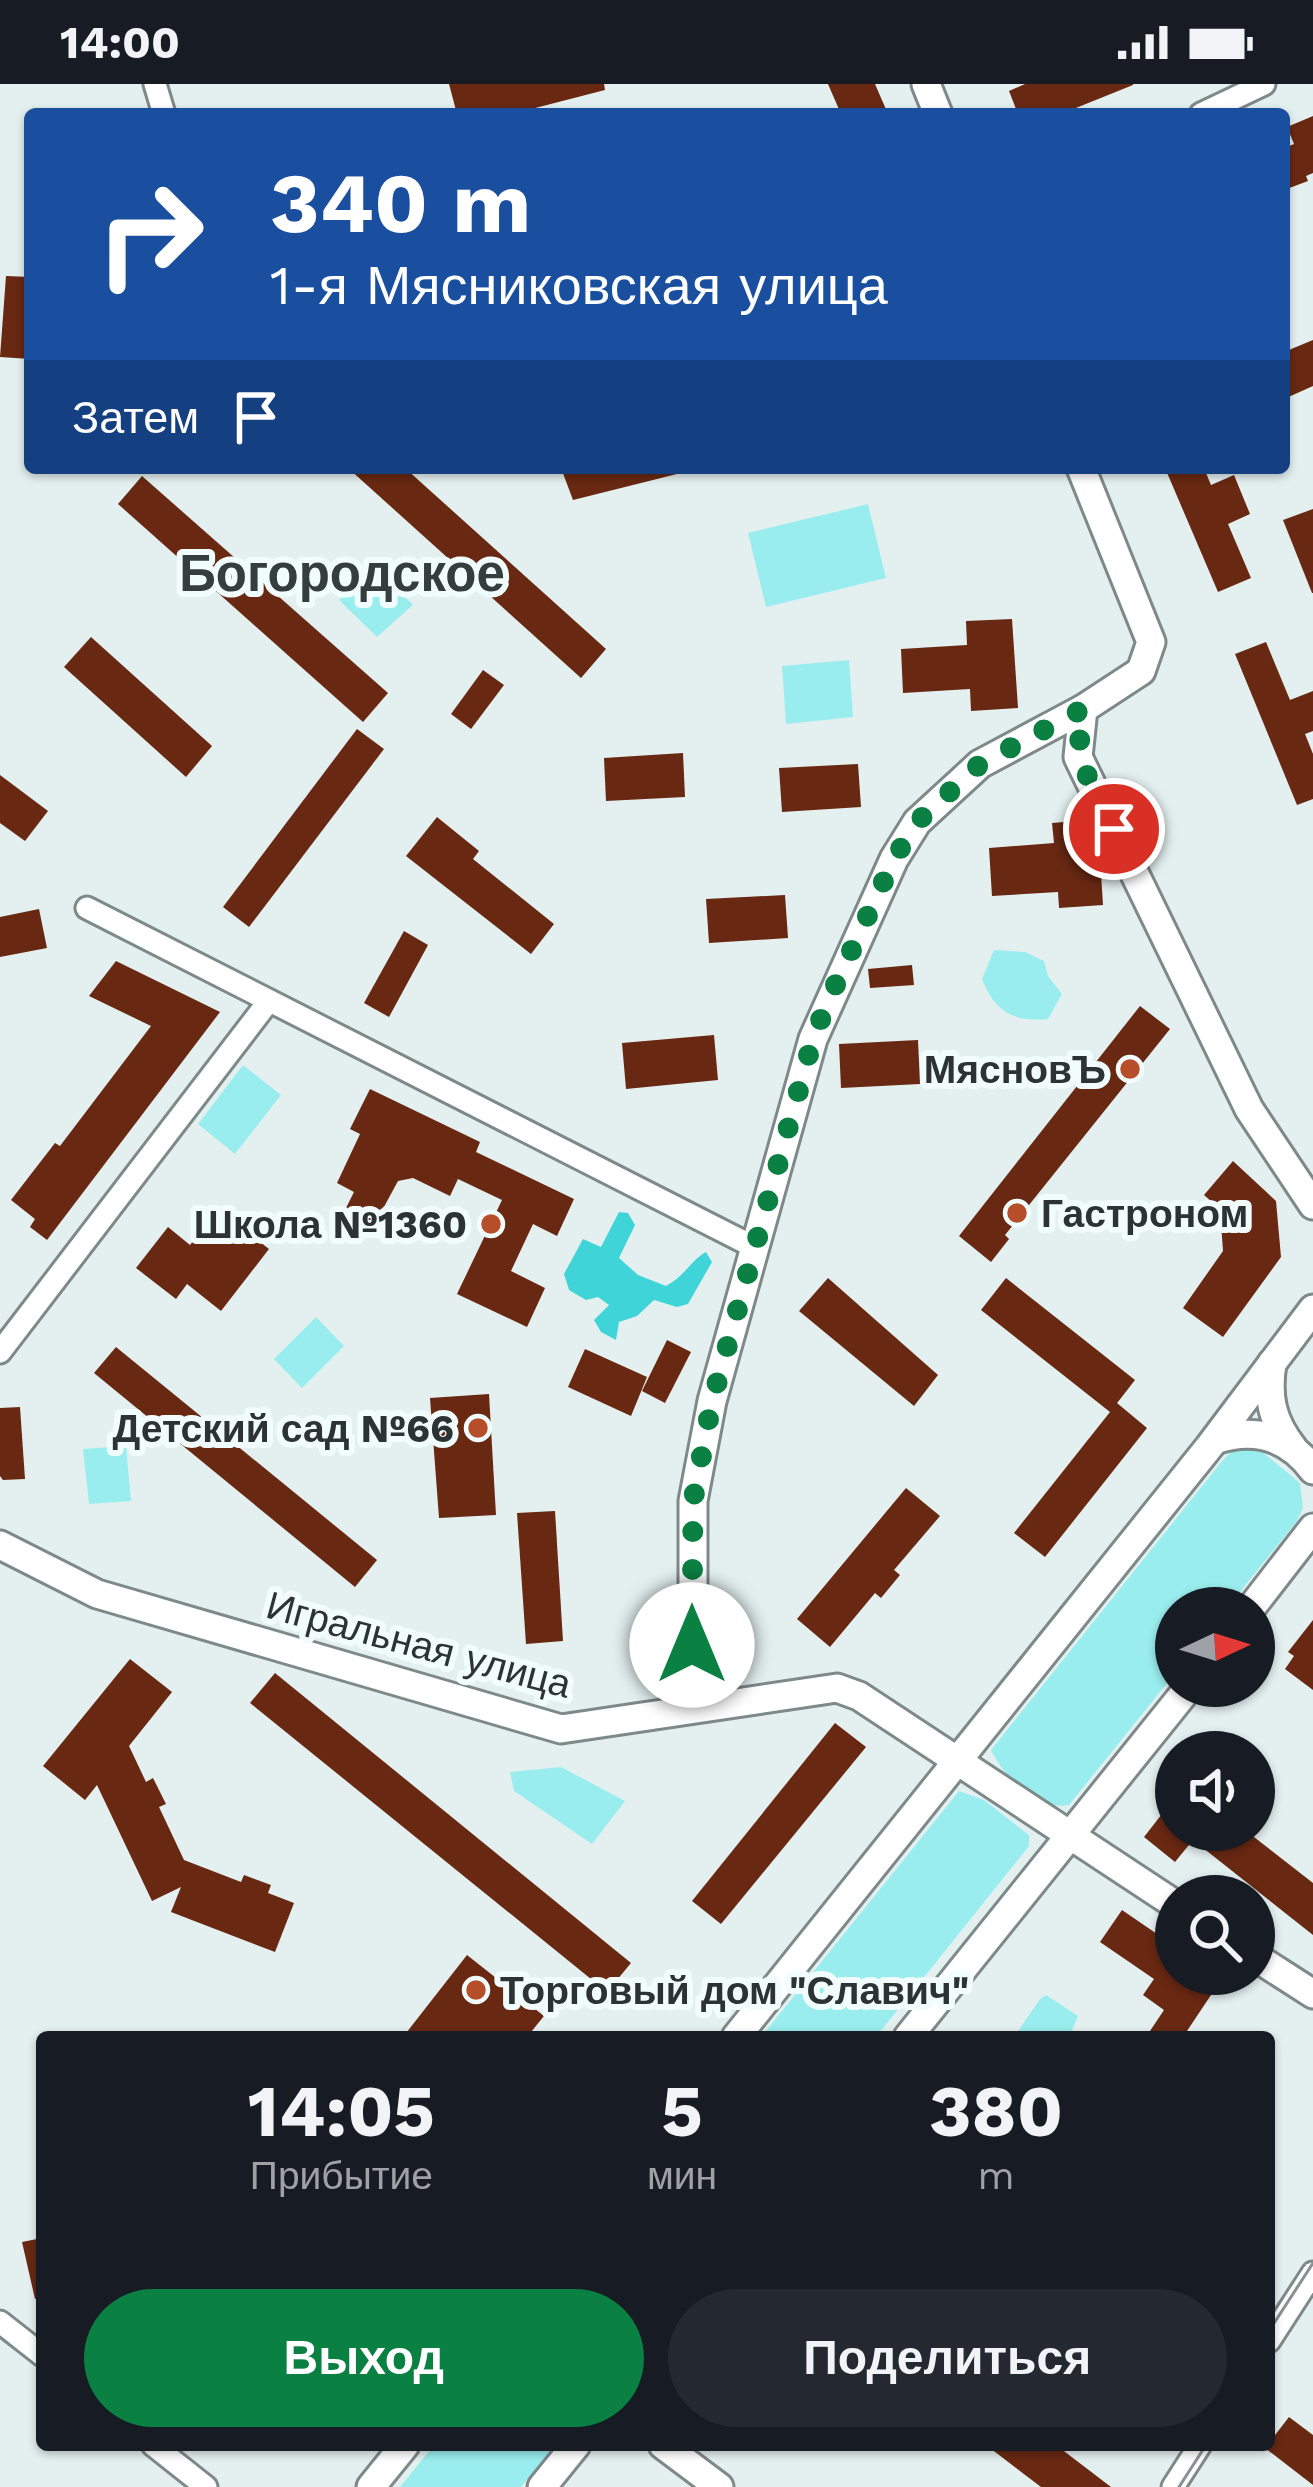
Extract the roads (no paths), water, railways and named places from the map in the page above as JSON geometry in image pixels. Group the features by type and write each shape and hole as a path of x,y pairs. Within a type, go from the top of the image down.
{"street":[{"path":"1214,108 1264,84"},
{"path":"693,1707 693,1501 712,1401 813,1039 894,859 917,822 968,773 1141,671 1151,642 1083,474"},
{"path":"1083,709 1078,757 1249,1109 1313,1205"},
{"path":"87,908 754,1247"},
{"path":"0,1352 268,1002"},
{"path":"741,2031 1215,1440 1313,1310"},
{"path":"1272,1363 1274,1417 1313,1470"},
{"path":"1215,1440 1257,1433 1293,1448"},
{"path":"1267,1587 1313,1528"},
{"name":"Игральная улица","path":"0,1545 97,1594 561,1729 837,1688 859,1696 1155,1892"},
{"path":"913,2031 1174,1707"},
{"path":"1275,1970 1313,1994"},
{"path":"1275,2332 1313,2273"},
{"path":"0,2322 36,2350"},
{"path":"161,2451 206,2487"},
{"path":"370,2487 400,2451"},
{"path":"542,2487 571,2451"},
{"path":"671,2451 719,2487"},
{"path":"1173,2487 1196,2451"}],"tram line":[{"path":"1275,2322 1313,2263"},
{"path":"1179,2487 1202,2451"}],"place":[{"name":"МясновЪ","path":"1130,1069"},
{"name":"Гастроном","path":"1017,1213"},
{"name":"Школа №1360","path":"491,1224"},
{"name":"Детский сад №66","path":"478,1428"},
{"name":"Торговый дом \"Славич\"","path":"476,1990"}],"district":[{"name":"Богородское","path":"342,573"}]}
